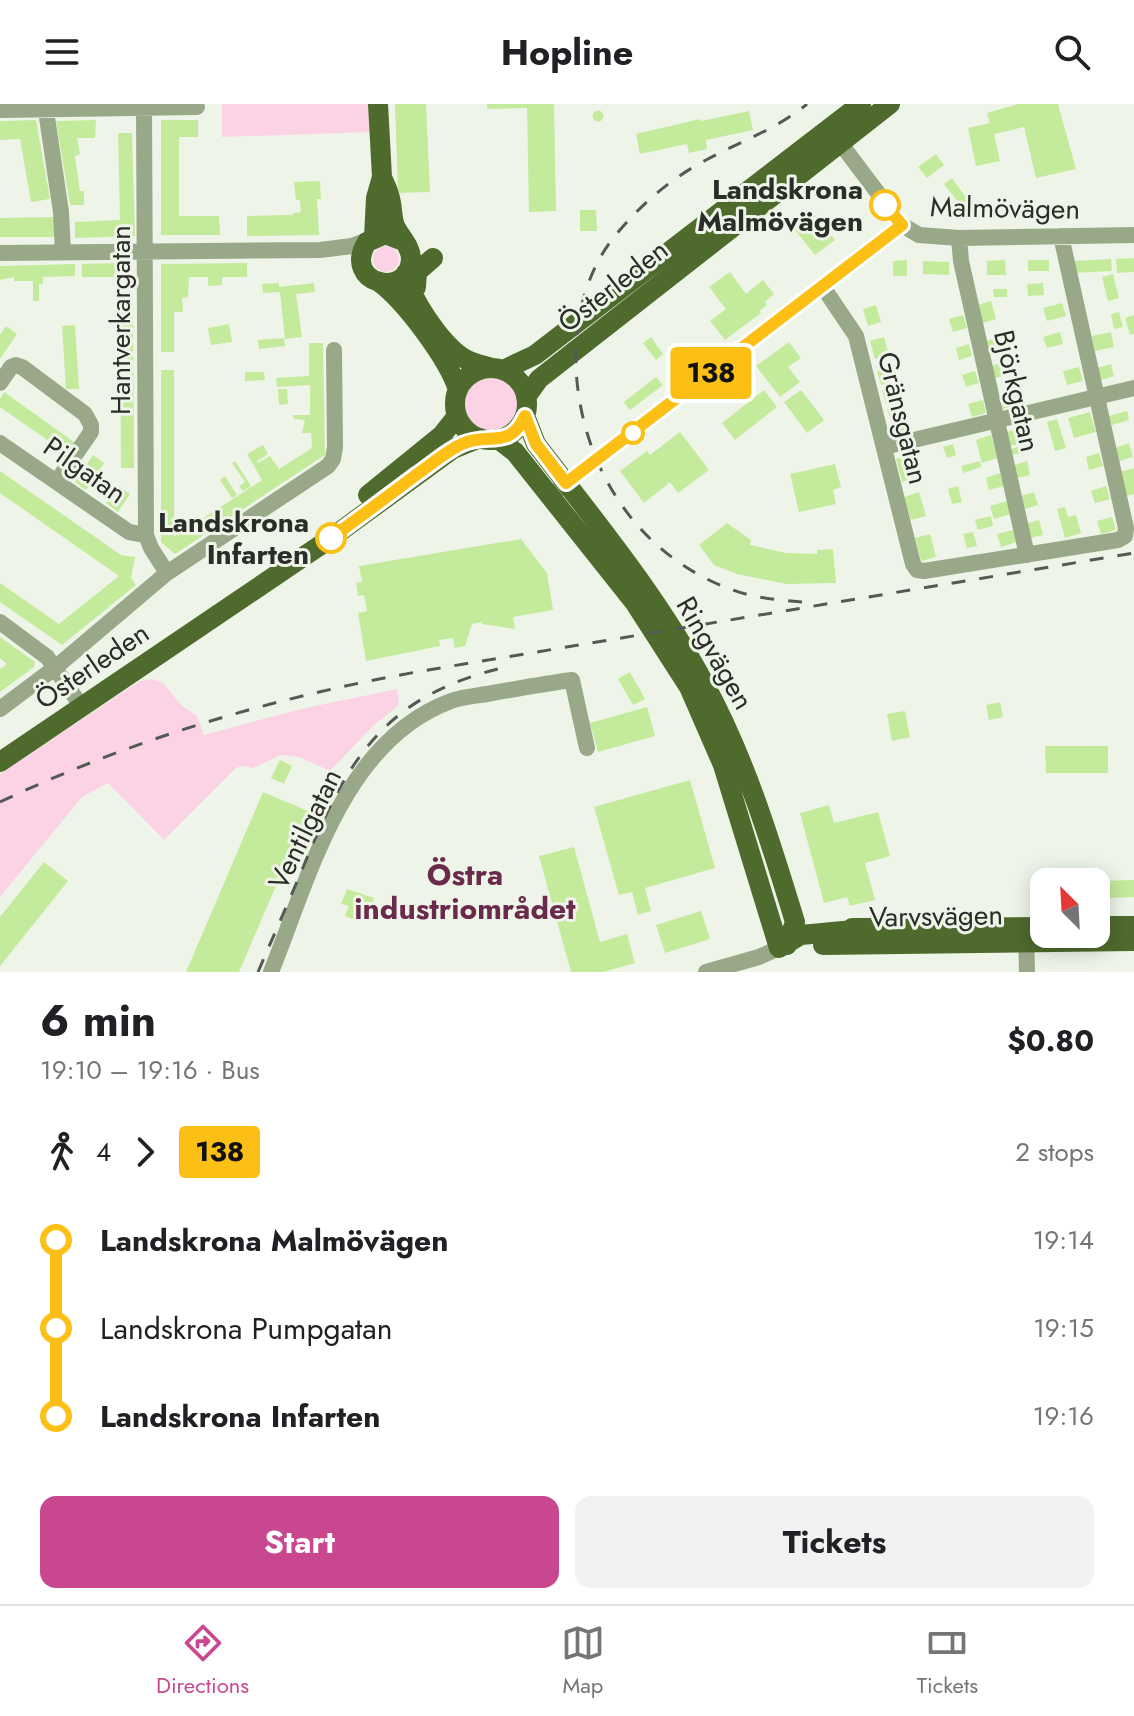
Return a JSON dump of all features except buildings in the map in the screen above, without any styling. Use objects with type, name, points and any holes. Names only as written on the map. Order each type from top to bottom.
[{"type":"main road","points":[[378,104],[382,177],[376,198],[372,238],[362,254],[362,266],[369,277],[394,293],[452,371],[458,390]]},
{"type":"main road","name":"Österleden","points":[[526,407],[539,379],[835,135],[861,104]]},
{"type":"main road","name":"Österleden","points":[[497,369],[535,355],[835,135],[890,104]]},
{"type":"main road","points":[[382,177],[390,196],[394,225],[411,256],[406,273],[410,292],[461,357],[497,369],[516,378],[526,407],[515,431],[489,439],[466,430],[457,416],[455,400],[458,390],[471,374],[497,369]]},
{"type":"main road","points":[[372,238],[389,234],[403,241]]},
{"type":"main road","points":[[433,258],[417,272],[416,287],[442,328],[447,343]]},
{"type":"main road","points":[[379,282],[392,283],[406,273]]},
{"type":"main road","name":"Ringvägen","points":[[526,407],[536,444],[558,490],[689,687],[723,765],[783,947]]},
{"type":"main road","name":"Österleden","points":[[293,562],[325,531],[442,435],[457,416]]},
{"type":"main road","name":"Österleden","points":[[0,762],[331,538],[453,449],[489,439]]},
{"type":"main road","name":"Ringvägen","points":[[489,439],[515,452],[558,490],[652,600],[710,695],[741,758],[795,922]]},
{"type":"main road","points":[[783,947],[795,922]]},
{"type":"main road","name":"Varvsvägen","points":[[795,922],[864,929],[1030,932]]},
{"type":"main road","points":[[1110,926],[1134,926]]},
{"type":"main road","name":"Varvsvägen","points":[[783,947],[801,935],[864,929]]},
{"type":"main road","name":"Varvsvägen","points":[[783,947],[1030,932]]},
{"type":"main road","name":"Varvsvägen","points":[[1110,939],[1134,941]]},
{"type":"street","name":"Hantverkargatan","points":[[144,106],[146,535]]},
{"type":"street","points":[[45,107],[61,212],[63,252]]},
{"type":"street","points":[[0,110],[197,107]]},
{"type":"street","name":"Malmövägen","points":[[835,135],[902,225],[919,235],[959,238],[1134,235]]},
{"type":"street","points":[[558,490],[902,225]]},
{"type":"street","points":[[1027,555],[1118,540],[1125,536],[1126,528],[1061,236]]},
{"type":"street","points":[[0,253],[320,250],[352,246],[372,238]]},
{"type":"street","name":"Björkgatan","points":[[959,238],[959,253],[1027,555]]},
{"type":"street","points":[[320,250],[349,255],[362,266]]},
{"type":"street","name":"Gränsgatan","points":[[823,287],[856,336],[917,570],[1027,555]]},
{"type":"street","points":[[0,709],[56,667],[167,573],[333,459],[334,350]]},
{"type":"street","points":[[0,383],[11,367],[22,367],[75,407],[91,425],[91,432],[57,481]]},
{"type":"street","points":[[884,447],[1134,388]]},
{"type":"street","name":"Pilgatan","points":[[0,443],[129,532],[146,535],[167,573]]},
{"type":"street","points":[[0,622],[26,639],[56,667],[82,707]]},
{"type":"street","name":"Ventilgatan","points":[[271,972],[308,878],[353,783],[390,737],[412,720],[454,700],[572,680],[587,748]]},
{"type":"street","name":"Varvsvägen","points":[[706,972],[783,947]]},
{"type":"street","points":[[1027,972],[1030,948]]},
{"type":"shaded area","points":[[222,104],[372,104],[373,132],[222,137]]},
{"type":"shaded area","points":[[386,246],[395,250],[399,259],[395,268],[386,272],[377,268],[373,259],[377,250]]},
{"type":"shaded area","points":[[492,377],[511,385],[519,404],[511,423],[492,431],[473,423],[465,404],[473,385]]},
{"type":"shaded area","points":[[153,679],[164,684],[182,706],[197,716],[204,735],[301,709],[397,689],[399,705],[374,725],[330,771],[299,757],[281,755],[253,768],[236,768],[164,840],[108,783],[82,797],[0,897],[0,774],[140,681]]},
{"type":"railway","points":[[802,602],[757,597],[730,589],[697,573],[667,553],[641,530],[602,472],[589,439],[580,404],[576,351],[579,316],[589,282],[604,251],[634,214],[693,167],[771,128],[807,104]]},
{"type":"railway","points":[[0,802],[154,739],[259,707],[367,681],[1134,553]]},
{"type":"railway","points":[[258,972],[320,827],[355,763],[376,736],[401,714],[430,695],[464,679],[506,667]]},
{"type":"bus line","name":"138","points":[[331,538],[453,449],[480,438],[503,438],[518,428],[525,416],[536,444],[566,483],[902,225],[885,205]]},
{"type":"place","name":"Landskrona Malmövägen","points":[[885,205]]},
{"type":"place","name":"Landskrona Infarten","points":[[331,538]]},
{"type":"district","name":"Östra industriområdet","points":[[465,891]]}]
